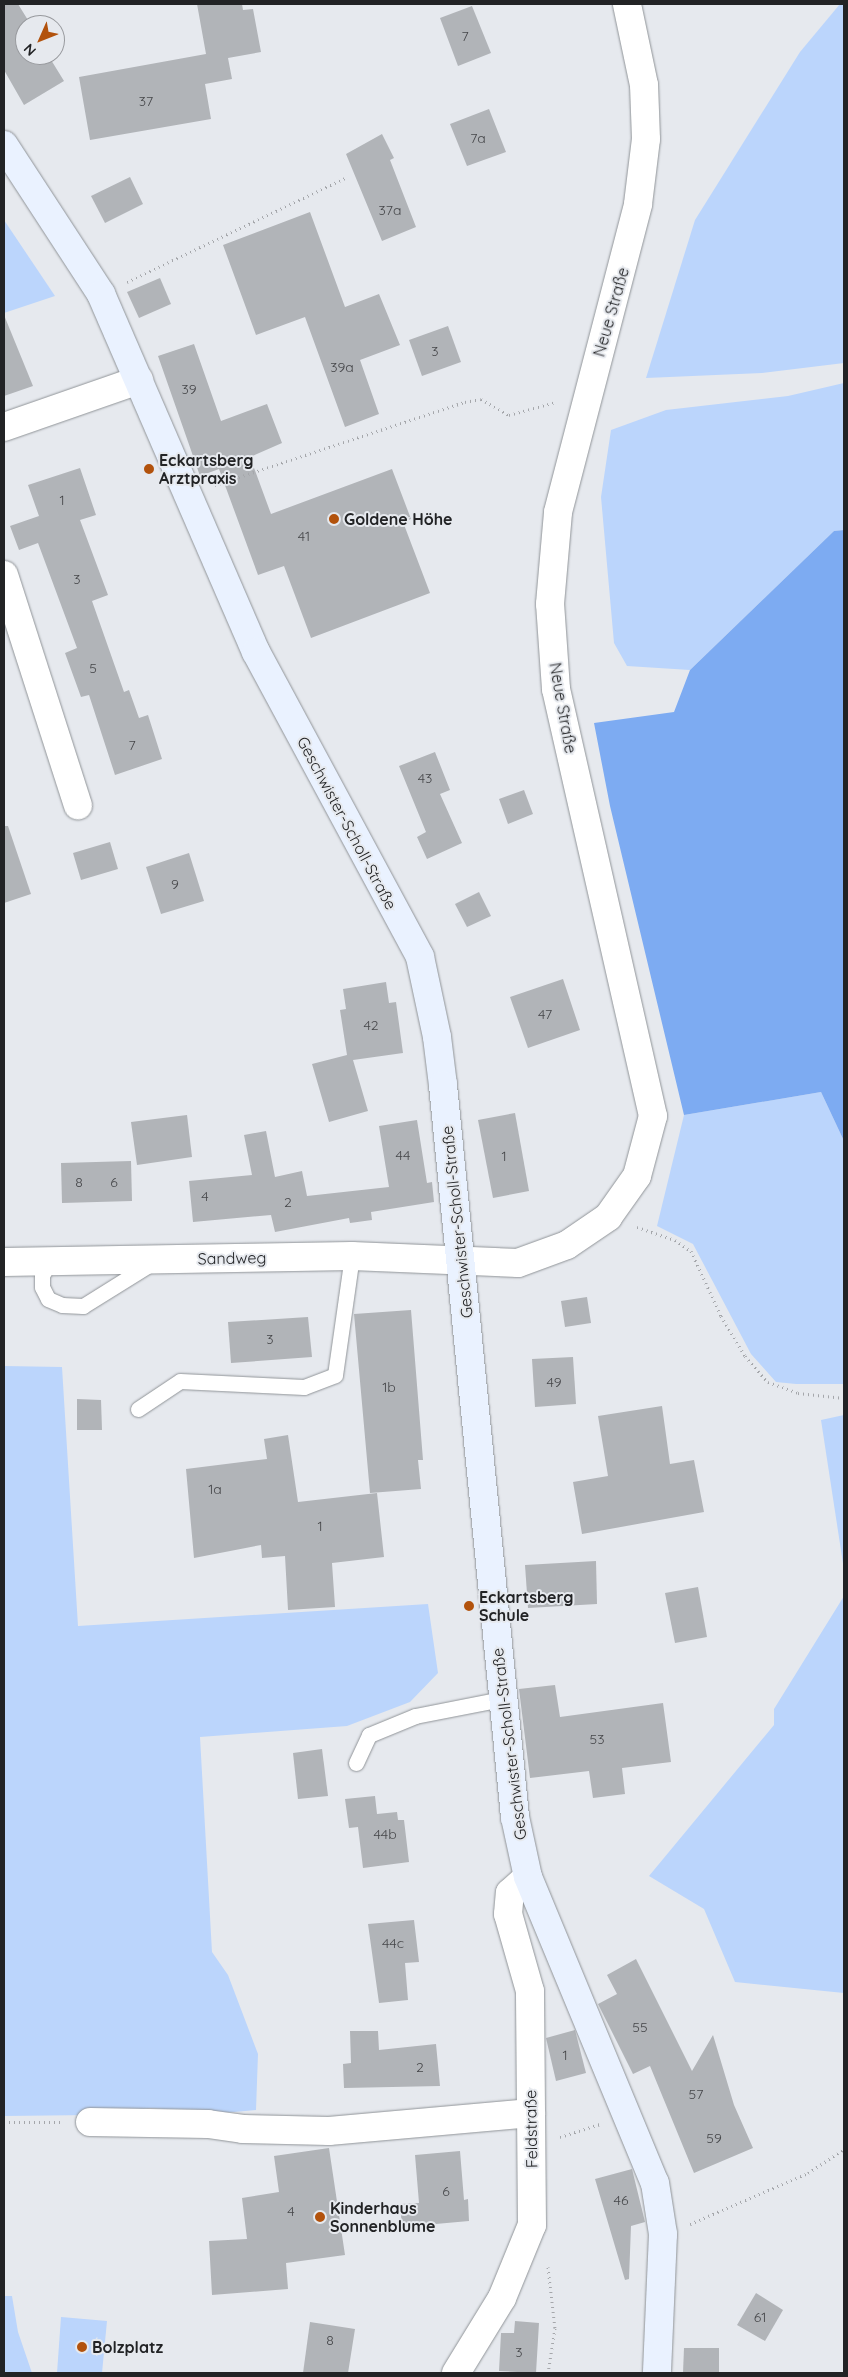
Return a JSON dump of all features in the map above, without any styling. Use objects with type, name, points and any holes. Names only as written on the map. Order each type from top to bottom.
[{"type":"street","name":"Neue Straße","points":[[461,1258],[518,1263],[567,1245],[608,1217],[637,1176],[652,1116],[556,689],[550,604],[558,512],[626,260],[638,204],[646,139],[644,86],[627,4]]},
{"type":"street","name":"Geschwister-Scholl-Straße","points":[[4,145],[101,294],[186,495],[256,652],[420,957],[437,1037],[461,1258],[502,1699],[515,1817],[528,1877],[629,2115],[655,2183],[663,2234],[657,2373]]},
{"type":"street","points":[[4,427],[138,380]]},
{"type":"street","points":[[4,575],[78,804]]},
{"type":"street","name":"Sandweg","points":[[4,1262],[51,1259],[352,1256],[461,1258]]},
{"type":"street","name":"Feldstraße","points":[[456,2373],[502,2298],[532,2225],[530,1991],[508,1914],[510,1893],[528,1877]]},
{"type":"street","points":[[90,2122],[208,2124],[243,2130],[328,2131],[531,2113]]},
{"type":"lane","points":[[138,1409],[180,1381],[304,1387],[335,1375],[352,1256]]},
{"type":"lane","points":[[51,1259],[42,1276],[42,1287],[48,1299],[62,1305],[83,1306],[159,1259]]},
{"type":"lane","points":[[356,1763],[369,1736],[415,1716],[502,1699]]},
{"type":"path","points":[[101,294],[345,178]]},
{"type":"path","points":[[186,495],[465,402],[481,399],[509,415],[590,389]]},
{"type":"path","points":[[608,1217],[675,1240],[691,1251],[721,1316],[745,1356],[768,1382],[798,1393],[844,1398]]},
{"type":"path","points":[[531,2146],[629,2115]]},
{"type":"path","points":[[4,2122],[90,2122]]},
{"type":"path","points":[[663,2234],[808,2173],[844,2149]]},
{"type":"path","points":[[532,2225],[546,2250],[555,2328],[548,2373]]},
{"type":"shaded area","points":[[840,4],[844,4],[844,363],[762,373],[646,378],[695,220],[800,52]]},
{"type":"shaded area","points":[[4,220],[55,296],[4,313]]},
{"type":"shaded area","points":[[844,383],[844,530],[834,531],[690,670],[627,666],[614,643],[601,497],[611,430],[666,410],[788,396]]},
{"type":"shaded area","points":[[844,530],[844,1141],[821,1092],[684,1115],[610,806],[594,723],[674,712],[690,670],[834,531]]},
{"type":"shaded area","points":[[821,1092],[844,1141],[844,1384],[776,1382],[751,1354],[693,1244],[657,1226],[684,1115]]},
{"type":"shaded area","points":[[4,1366],[62,1367],[78,1626],[428,1604],[438,1673],[410,1702],[347,1726],[200,1737],[212,1952],[228,1975],[258,2054],[256,2110],[223,2113],[150,2108],[92,2115],[4,2116]]},
{"type":"shaded area","points":[[844,1415],[844,1570],[821,1420]]},
{"type":"shaded area","points":[[844,1596],[844,1993],[735,1982],[704,1909],[649,1876],[774,1725],[774,1709]]},
{"type":"shaded area","points":[[4,2296],[12,2296],[18,2332],[32,2373],[4,2373]]},
{"type":"shaded area","name":"Bolzplatz","points":[[61,2317],[107,2321],[102,2373],[57,2373]]},
{"type":"building","points":[[4,4],[18,4],[25,15],[15,15],[15,65],[54,65],[64,81],[24,105],[4,70]]},
{"type":"building","points":[[197,4],[242,4],[243,10],[253,9],[261,52],[228,58],[232,79],[205,84],[211,119],[90,140],[79,77],[206,54]]},
{"type":"building","points":[[472,6],[491,53],[458,66],[440,18]]},
{"type":"building","points":[[489,109],[506,152],[467,166],[450,124]]},
{"type":"building","points":[[382,134],[394,158],[390,160],[416,227],[382,241],[346,154]]},
{"type":"building","points":[[130,177],[143,204],[105,223],[91,196]]},
{"type":"building","points":[[310,212],[345,307],[379,294],[400,345],[360,360],[379,414],[345,427],[305,317],[256,335],[223,245]]},
{"type":"building","points":[[160,278],[171,304],[139,318],[127,292]]},
{"type":"building","points":[[4,315],[33,386],[4,396]]},
{"type":"building","points":[[448,326],[461,362],[422,376],[409,340]]},
{"type":"building","points":[[194,344],[221,421],[267,404],[282,443],[250,457],[271,514],[392,469],[411,519],[403,522],[430,593],[311,638],[284,566],[258,575],[219,469],[200,476],[158,356]]},
{"type":"building","points":[[80,468],[96,515],[80,520],[108,595],[92,601],[124,692],[129,690],[139,718],[148,715],[162,759],[115,775],[89,695],[81,697],[65,653],[77,648],[38,543],[19,550],[10,526],[39,516],[28,485]]},
{"type":"building","points":[[435,752],[450,790],[440,794],[462,843],[427,859],[417,837],[426,832],[399,766]]},
{"type":"building","points":[[524,790],[533,814],[508,824],[499,799]]},
{"type":"building","points":[[4,826],[8,826],[31,894],[4,903]]},
{"type":"building","points":[[110,842],[118,869],[81,880],[73,853]]},
{"type":"building","points":[[189,853],[204,901],[161,914],[146,867]]},
{"type":"building","points":[[479,892],[491,916],[467,927],[455,904]]},
{"type":"building","points":[[563,979],[580,1030],[528,1048],[510,997]]},
{"type":"building","points":[[386,982],[389,1003],[396,1002],[403,1053],[353,1060],[368,1111],[329,1122],[312,1064],[347,1055],[340,1010],[346,1009],[343,989]]},
{"type":"building","points":[[515,1113],[529,1191],[493,1198],[478,1120]]},
{"type":"building","points":[[187,1115],[192,1157],[137,1165],[131,1122]]},
{"type":"building","points":[[417,1120],[427,1183],[432,1182],[434,1202],[371,1212],[372,1220],[350,1223],[349,1218],[275,1232],[271,1215],[193,1222],[189,1181],[252,1175],[244,1135],[266,1131],[275,1177],[302,1171],[307,1196],[389,1187],[379,1126]]},
{"type":"building","points":[[131,1161],[132,1201],[62,1203],[61,1163]]},
{"type":"building","points":[[587,1297],[591,1323],[565,1327],[561,1301]]},
{"type":"building","points":[[411,1310],[423,1460],[418,1460],[421,1489],[370,1493],[354,1314]]},
{"type":"building","points":[[308,1317],[312,1357],[231,1363],[228,1322]]},
{"type":"building","points":[[573,1357],[576,1404],[535,1407],[532,1359]]},
{"type":"building","points":[[77,1399],[101,1400],[102,1430],[77,1430]]},
{"type":"building","points":[[662,1406],[670,1464],[694,1460],[704,1512],[582,1534],[573,1482],[608,1476],[598,1416]]},
{"type":"building","points":[[288,1435],[298,1502],[377,1493],[384,1557],[332,1563],[335,1607],[288,1610],[285,1556],[262,1558],[261,1545],[194,1558],[186,1469],[267,1459],[264,1439]]},
{"type":"building","points":[[596,1561],[597,1604],[528,1608],[525,1565]]},
{"type":"building","points":[[698,1587],[707,1637],[675,1643],[665,1593]]},
{"type":"building","points":[[555,1685],[560,1717],[663,1703],[671,1762],[622,1768],[625,1794],[593,1798],[589,1771],[530,1778],[519,1689]]},
{"type":"building","points":[[322,1749],[328,1796],[298,1799],[293,1753]]},
{"type":"building","points":[[375,1796],[377,1814],[397,1812],[398,1820],[404,1820],[409,1862],[363,1868],[358,1827],[349,1828],[345,1799]]},
{"type":"building","points":[[414,1920],[419,1962],[405,1963],[408,2000],[379,2003],[368,1924]]},
{"type":"building","points":[[636,1959],[692,2071],[713,2035],[734,2105],[753,2148],[694,2173],[650,2066],[633,2074],[598,2004],[617,1994],[607,1975]]},
{"type":"building","points":[[575,2030],[586,2073],[556,2081],[546,2038]]},
{"type":"building","points":[[350,2031],[378,2031],[379,2050],[436,2044],[440,2086],[344,2088],[343,2064],[351,2063]]},
{"type":"building","points":[[329,2148],[345,2255],[286,2263],[288,2289],[212,2295],[209,2241],[247,2239],[242,2198],[279,2192],[274,2156]]},
{"type":"building","points":[[460,2151],[464,2200],[468,2199],[469,2221],[402,2227],[400,2204],[419,2203],[415,2155]]},
{"type":"building","points":[[632,2169],[645,2222],[631,2226],[629,2279],[625,2280],[595,2179]]},
{"type":"building","points":[[756,2293],[783,2310],[765,2341],[737,2325]]},
{"type":"building","points":[[515,2321],[539,2323],[536,2373],[499,2371],[501,2333],[514,2333]]},
{"type":"building","points":[[310,2322],[355,2329],[348,2373],[303,2373]]},
{"type":"building","points":[[684,2348],[719,2348],[719,2373],[683,2373]]},
{"type":"place","name":"Eckartsberg Arztpraxis","points":[[149,469]]},
{"type":"place","name":"Goldene Höhe","points":[[334,519]]},
{"type":"place","name":"Eckartsberg Schule","points":[[469,1606]]},
{"type":"place","name":"Kinderhaus Sonnenblume","points":[[320,2217]]},
{"type":"place","name":"Bolzplatz","points":[[82,2347]]}]
